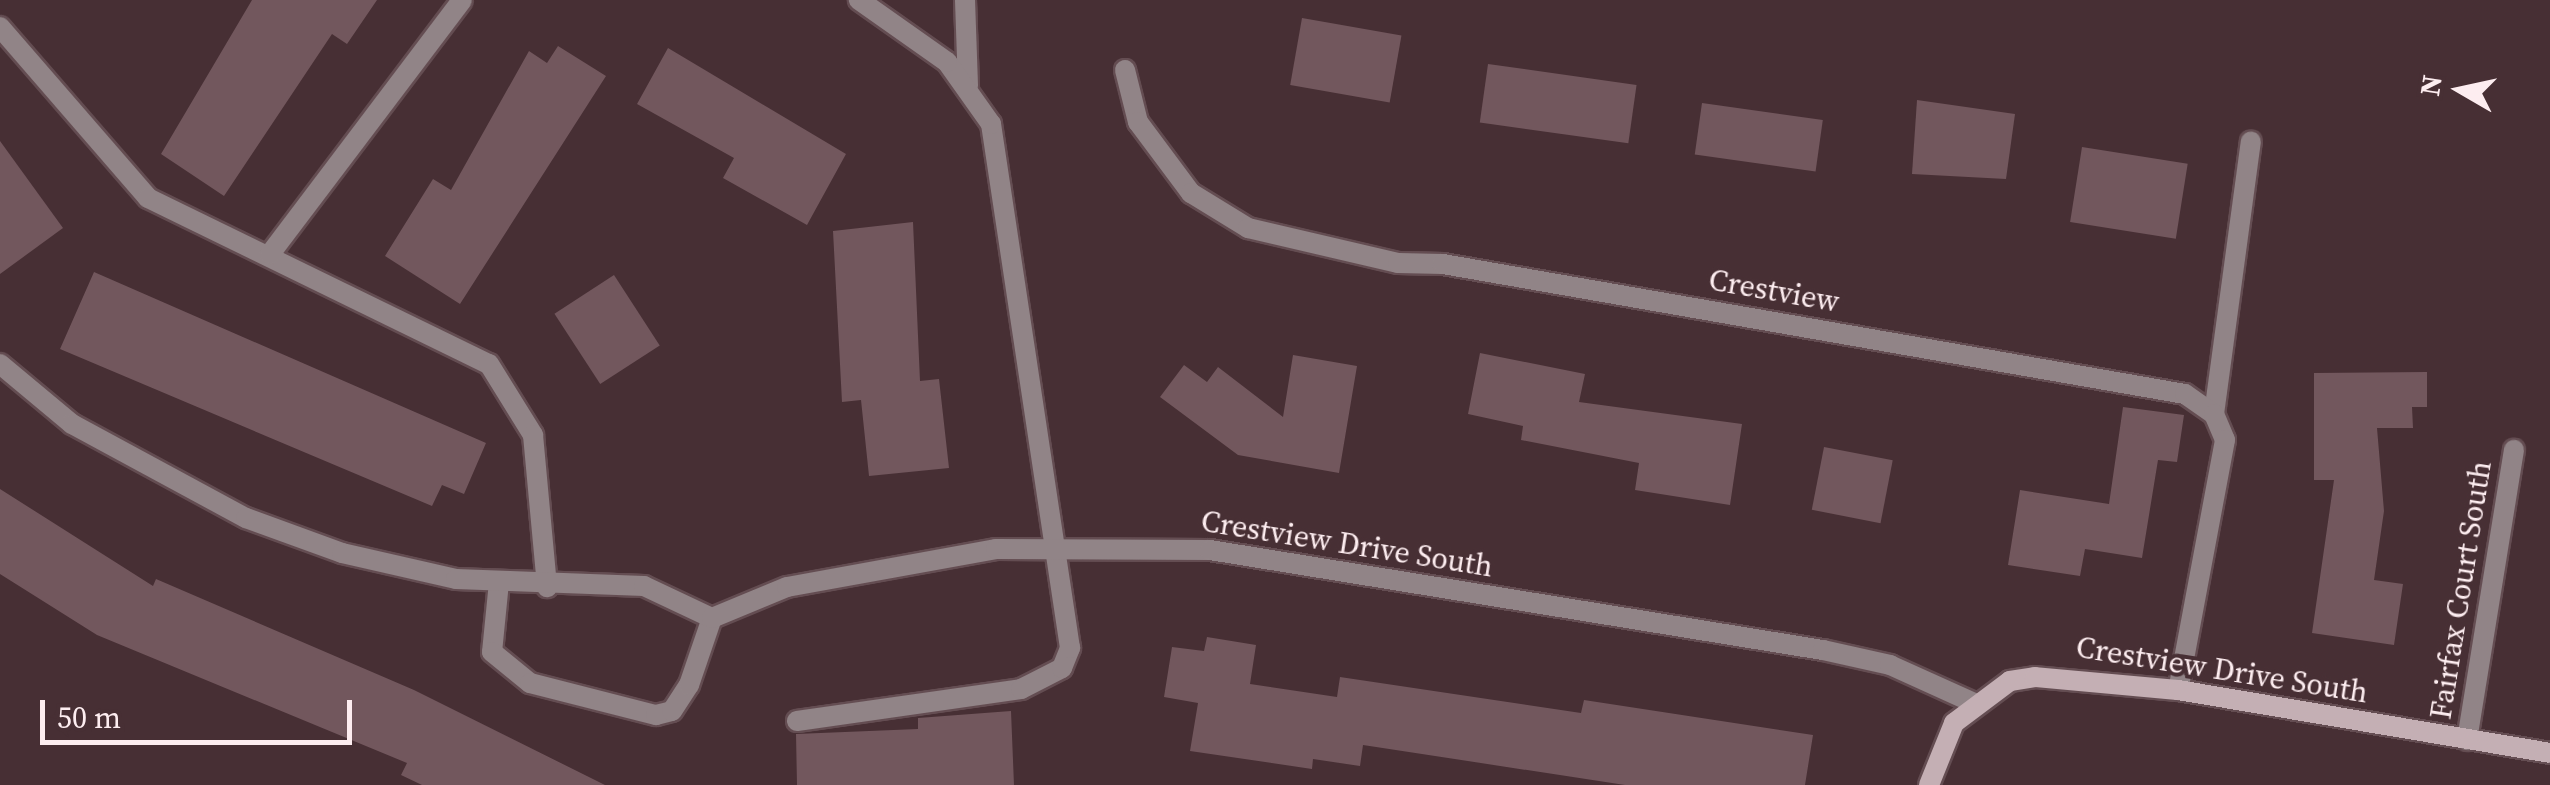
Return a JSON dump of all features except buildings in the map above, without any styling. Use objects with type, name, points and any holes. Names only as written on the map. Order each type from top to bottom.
[{"type":"street","points":[[270,254],[462,0]]},
{"type":"street","points":[[797,721],[1021,689],[1062,668],[1070,648],[1060,547],[1002,167],[991,124],[968,86],[859,0]]},
{"type":"street","points":[[965,0],[968,86]]},
{"type":"street","points":[[0,26],[148,198],[456,344],[514,392],[534,435],[547,587]]},
{"type":"street","name":"Crestview","points":[[1125,70],[1138,122],[1191,193],[1248,228],[1398,264],[1443,264],[2184,394],[2214,414]]},
{"type":"street","points":[[2178,690],[2225,440],[2214,414],[2251,141]]},
{"type":"street","points":[[0,364],[72,424],[246,518],[342,553],[499,582],[547,587],[644,586],[712,618],[688,684],[672,711],[656,716],[530,683],[492,652],[499,582]]},
{"type":"street","name":"Fairfax Court South","points":[[2466,740],[2514,450]]},
{"type":"street","name":"Crestview Drive South","points":[[712,618],[787,587],[996,548],[1210,550],[1823,650],[1890,665],[1974,703],[2035,676],[2178,690],[2550,753]]},
{"type":"street","points":[[1929,785],[1936,752],[1974,703]]}]
